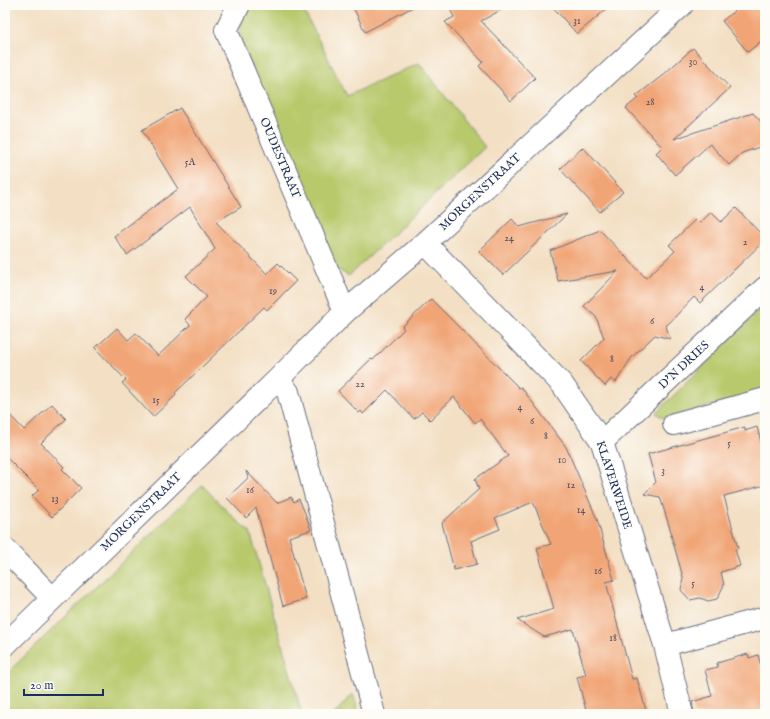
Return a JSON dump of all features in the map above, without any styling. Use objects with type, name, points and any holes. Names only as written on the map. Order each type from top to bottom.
[{"type":"street","name":"OUDESTRAAT","points":[[239,5],[226,30],[344,312]]},
{"type":"street","name":"MORGENSTRAAT","points":[[5,645],[278,379],[344,312],[425,243],[682,5]]},
{"type":"street","name":"KLAVERWEIDE","points":[[425,243],[562,384],[602,442],[664,645],[682,714]]},
{"type":"street","name":"D'N DRIES","points":[[602,442],[765,288]]},
{"type":"street","points":[[278,379],[288,392],[374,714]]},
{"type":"street","points":[[674,424],[765,399]]},
{"type":"street","points":[[5,549],[52,598]]},
{"type":"street","points":[[664,645],[765,618]]},
{"type":"green space","points":[[252,5],[301,5],[347,96],[419,63],[485,147],[349,276],[333,267],[243,47],[240,29],[244,16]]},
{"type":"green space","points":[[765,305],[765,391],[666,418],[661,417],[656,413]]},
{"type":"green space","points":[[202,485],[235,519],[250,532],[302,714],[5,714],[5,675]]},
{"type":"green space","points":[[353,694],[359,714],[334,714]]},
{"type":"building","points":[[352,5],[417,5],[365,32]]},
{"type":"building","points":[[448,5],[510,5],[481,21],[535,78],[511,101],[479,66],[483,62],[445,22],[454,17]]},
{"type":"building","points":[[551,5],[611,5],[577,34]]},
{"type":"building","points":[[742,5],[765,5],[765,38],[748,52],[722,21]]},
{"type":"building","points":[[693,48],[730,88],[674,139],[753,113],[765,126],[765,145],[742,153],[729,165],[710,144],[675,175],[656,153],[662,147],[626,108],[638,98],[636,96],[663,75]]},
{"type":"building","points":[[180,108],[241,207],[216,222],[267,274],[278,263],[296,281],[267,310],[264,307],[175,393],[176,395],[153,417],[122,383],[126,380],[95,348],[117,328],[128,340],[136,333],[158,356],[190,325],[185,319],[207,297],[186,276],[215,249],[190,207],[127,255],[114,236],[178,189],[142,130]]},
{"type":"building","points":[[583,147],[623,192],[600,212],[560,169]]},
{"type":"building","points":[[736,208],[765,238],[765,240],[700,303],[694,297],[666,326],[670,339],[655,335],[632,357],[616,382],[611,379],[605,386],[581,361],[604,338],[596,317],[584,306],[618,271],[558,281],[550,251],[600,230],[646,278],[675,251],[669,245],[696,219],[700,223],[711,212],[721,222]]},
{"type":"building","points":[[567,214],[503,275],[479,251],[512,219],[519,227]]},
{"type":"building","points":[[431,299],[519,388],[521,387],[566,447],[597,519],[614,580],[606,582],[632,679],[637,678],[647,714],[587,714],[577,677],[586,675],[573,629],[544,637],[517,620],[554,609],[537,548],[551,544],[533,502],[495,518],[500,529],[471,541],[477,564],[454,570],[442,523],[479,489],[475,479],[508,456],[480,419],[475,423],[454,397],[430,420],[422,412],[414,419],[387,390],[363,414],[361,411],[359,413],[338,391],[371,359],[373,360],[404,329],[402,327]]},
{"type":"building","points":[[52,404],[66,419],[41,443],[64,467],[62,469],[81,488],[52,517],[32,496],[39,490],[5,456],[5,410],[24,430]]},
{"type":"building","points":[[745,427],[745,431],[757,427],[765,456],[765,485],[724,496],[738,548],[735,549],[740,566],[721,572],[724,585],[717,599],[708,601],[700,598],[690,600],[681,590],[683,577],[660,497],[644,494],[656,482],[648,454]]},
{"type":"building","points":[[246,471],[277,503],[291,497],[294,502],[299,499],[311,530],[289,537],[306,599],[283,606],[256,508],[246,518],[227,498],[248,478]]},
{"type":"building","points":[[748,654],[749,658],[758,655],[765,681],[765,714],[694,714],[692,702],[712,696],[705,670],[718,667],[717,663]]}]
